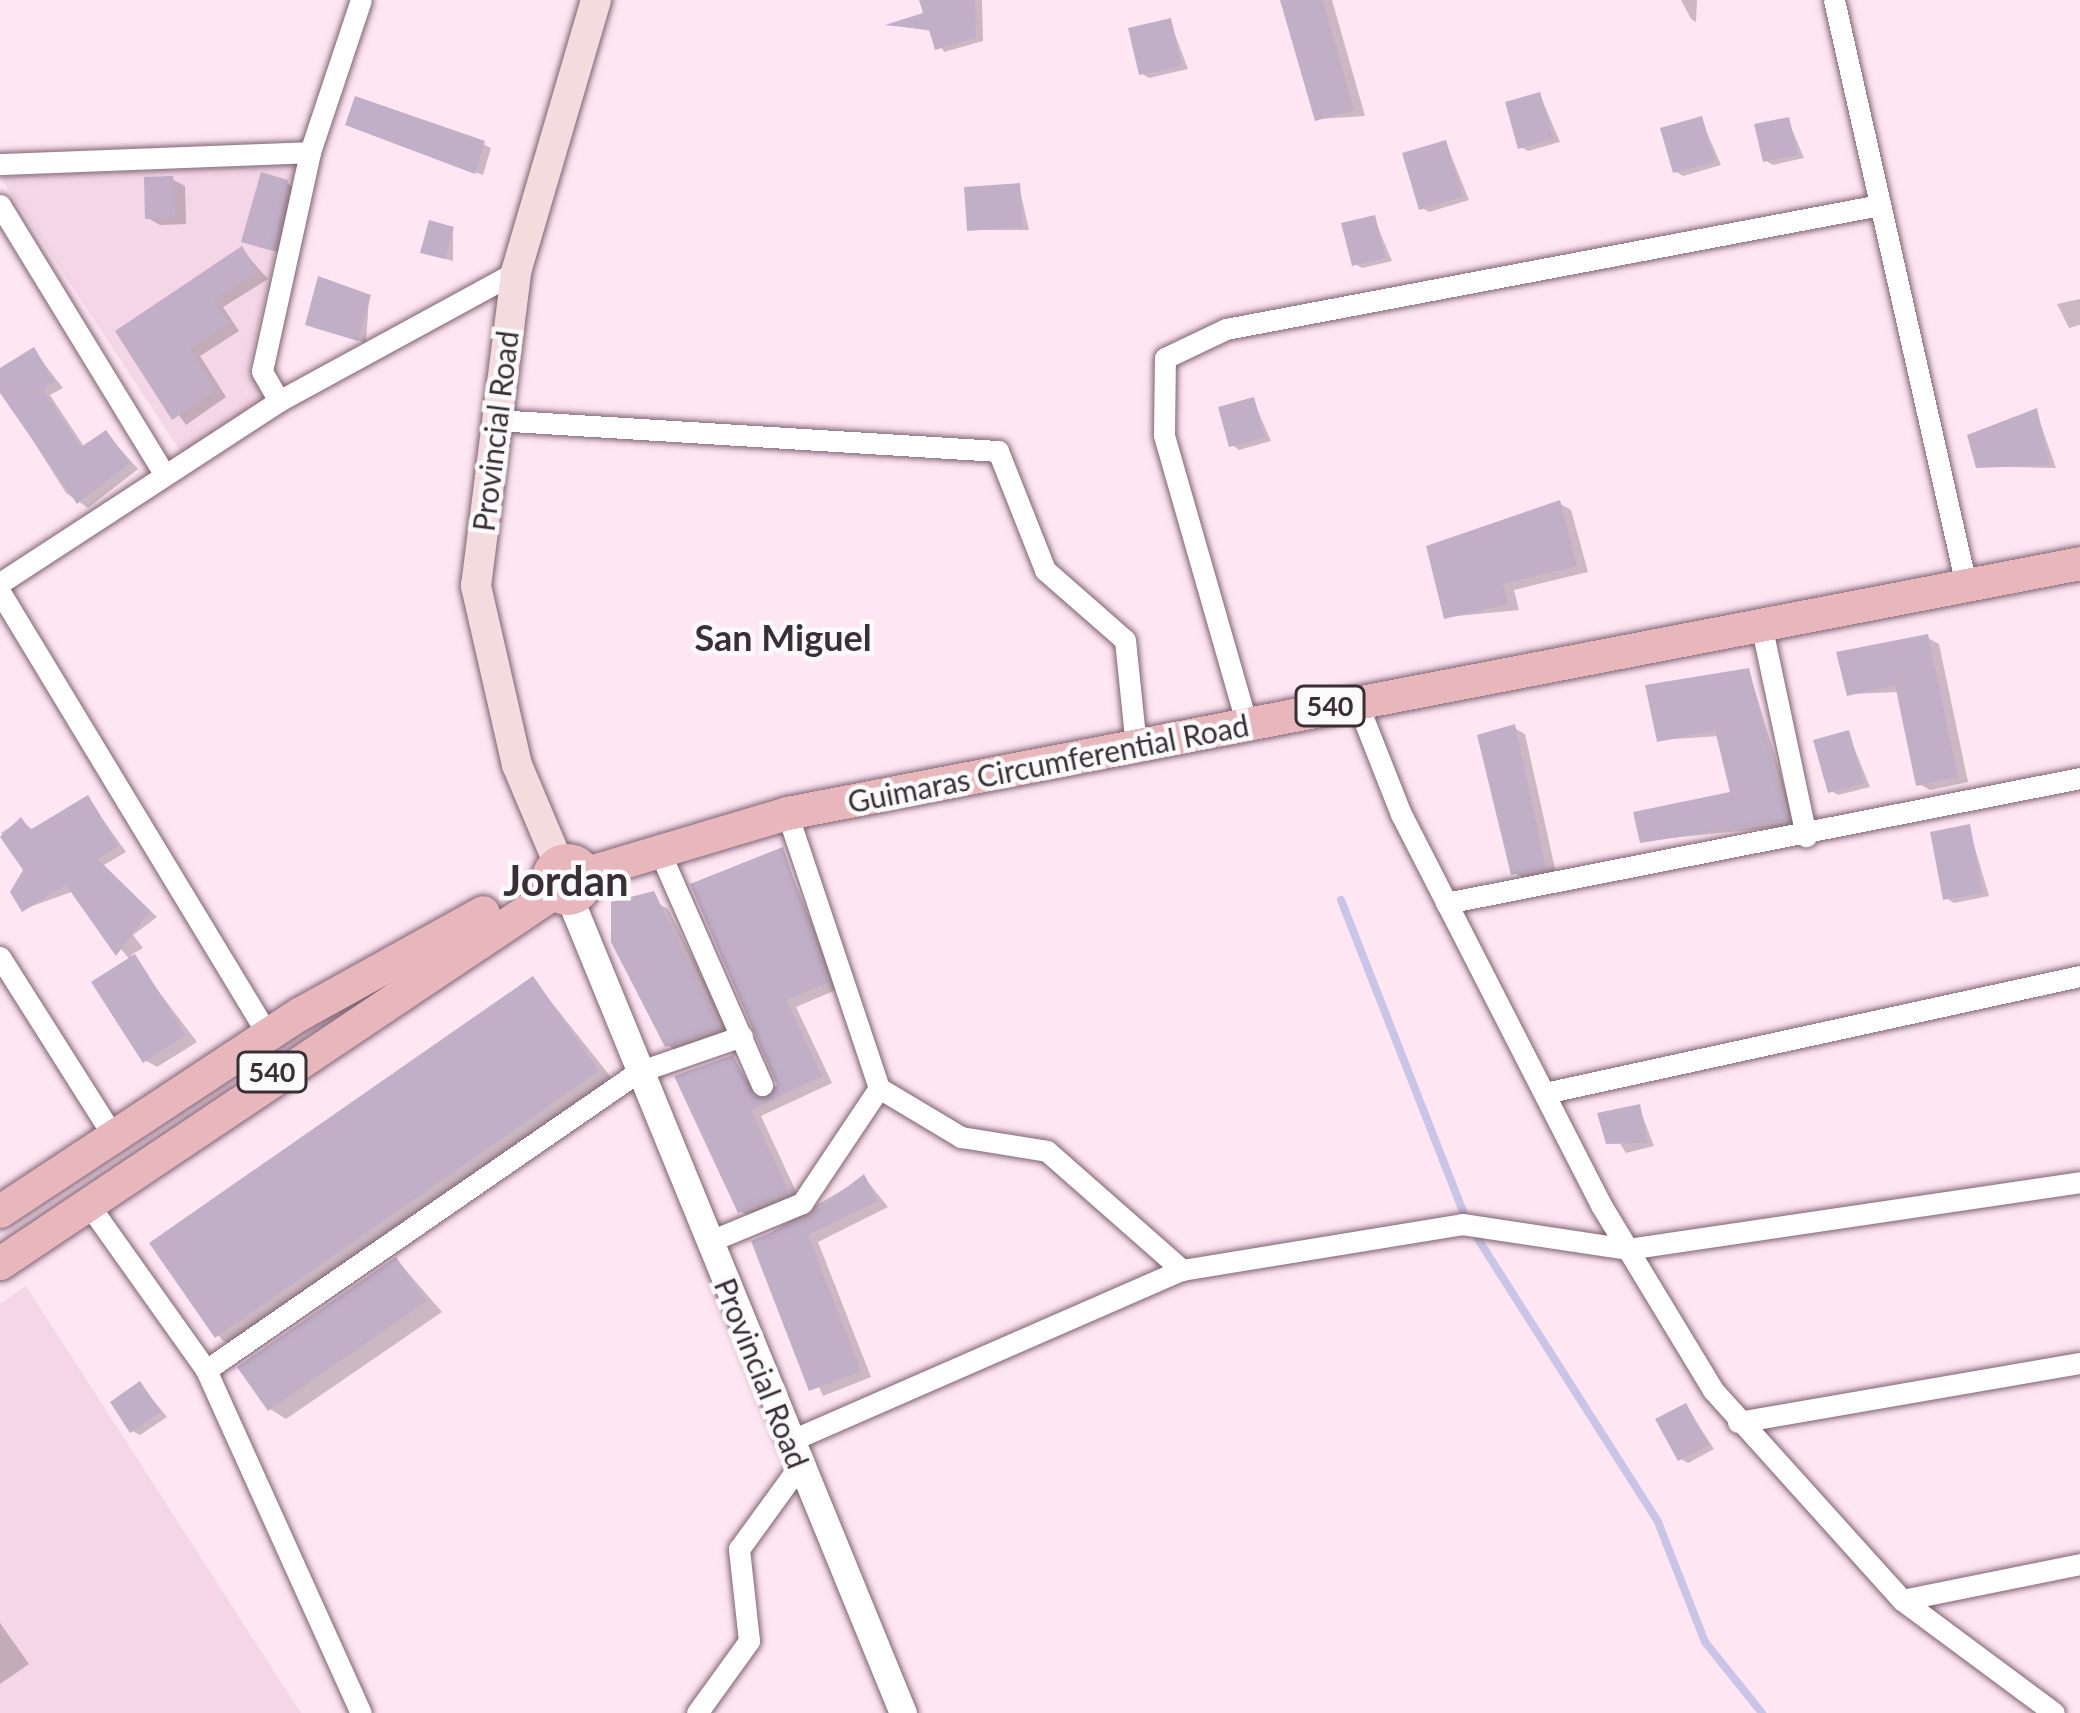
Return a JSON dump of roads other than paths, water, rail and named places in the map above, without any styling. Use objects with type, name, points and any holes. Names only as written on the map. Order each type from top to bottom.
[{"type":"main road","name":"Provincial Road","points":[[563,881],[517,765],[476,586],[516,272],[596,0]]},
{"type":"main road","name":"Guimaras Circumferential Road","points":[[0,1211],[268,1035],[563,881],[658,848],[787,813],[2080,563]]},
{"type":"main road","name":"Guimaras Circumferential Road","points":[[0,1263],[563,881]]},
{"type":"street","points":[[279,401],[262,371],[310,152],[361,0]]},
{"type":"street","points":[[1834,0],[1966,585]]},
{"type":"street","points":[[0,164],[310,152]]},
{"type":"street","points":[[0,205],[163,472]]},
{"type":"street","points":[[1247,724],[1164,435],[1165,358],[1226,328],[1880,205]]},
{"type":"street","points":[[268,1035],[0,588],[163,472],[279,401],[516,272]]},
{"type":"street","points":[[495,420],[998,451],[1045,570],[1125,640],[1136,746]]},
{"type":"street","points":[[1762,623],[1806,836]]},
{"type":"street","points":[[1356,700],[1446,903],[1545,1093],[1628,1249],[1738,1423],[1902,1600],[2054,1713]]},
{"type":"street","points":[[1446,903],[1806,836],[2080,778]]},
{"type":"street","points":[[787,813],[879,1088],[961,1137],[1047,1150],[1182,1270]]},
{"type":"street","points":[[658,848],[762,1085]]},
{"type":"street","name":"Provincial Road","points":[[563,881],[903,1713]]},
{"type":"street","points":[[0,957],[112,1134]]},
{"type":"street","points":[[1545,1093],[2080,976]]},
{"type":"street","points":[[206,1370],[638,1072],[742,1036]]},
{"type":"street","points":[[708,1242],[802,1202],[879,1088]]},
{"type":"street","points":[[697,1713],[749,1641],[739,1550],[795,1453],[1182,1270],[1462,1224],[1628,1249],[2080,1182]]},
{"type":"street","points":[[86,1201],[206,1370],[361,1713]]},
{"type":"street","points":[[1738,1423],[2080,1363]]},
{"type":"street","points":[[1902,1600],[2080,1564]]},
{"type":"waterway","points":[[1341,900],[1464,1214]]},
{"type":"waterway","points":[[1478,1239],[1658,1522],[1705,1642],[1762,1713]]},
{"type":"district","name":"San Miguel","points":[[783,638]]},
{"type":"district","name":"Jordan","points":[[566,880]]}]
